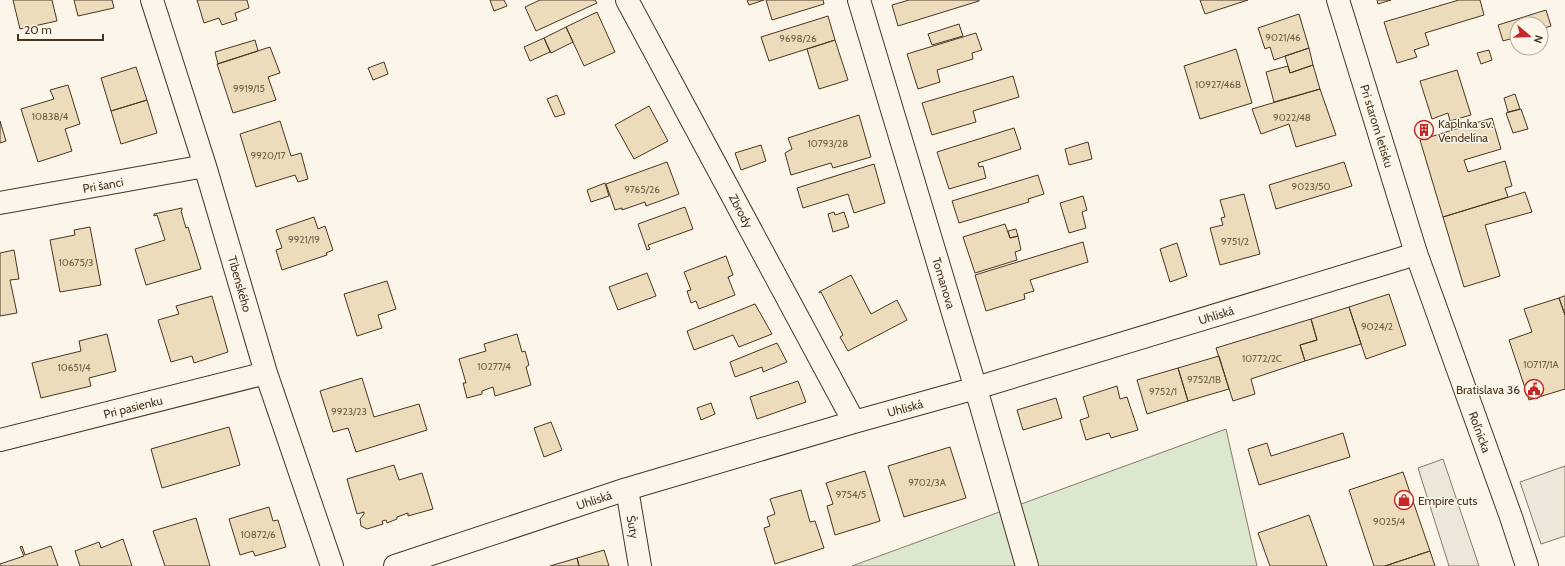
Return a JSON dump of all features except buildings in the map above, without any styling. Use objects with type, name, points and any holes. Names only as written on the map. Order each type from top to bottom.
[{"type":"street","name":"Tibenského","points":[[152,0],[205,166],[266,373],[332,566]]},
{"type":"street","name":"Zbrody","points":[[627,0],[854,422]]},
{"type":"street","name":"Tomanova","points":[[859,0],[976,388],[1027,566]]},
{"type":"street","name":"Pri starom letisku","points":[[1338,0],[1416,253]]},
{"type":"street","name":"Pri šanci","points":[[0,203],[205,166]]},
{"type":"street","name":"Uhliská","points":[[395,566],[627,489],[854,422],[976,388],[1416,253]]},
{"type":"street","name":"Roľnícka","points":[[1416,253],[1512,517],[1527,566]]},
{"type":"street","name":"Pri pasienku","points":[[0,440],[266,373]]},
{"type":"street","name":"Šuty","points":[[627,489],[640,566]]},
{"type":"green space","points":[[1226,429],[1257,566],[852,566]]},
{"type":"shaded area","points":[[1443,459],[1479,566],[1449,566],[1418,468]]},
{"type":"shaded area","points":[[1565,466],[1565,536],[1541,544],[1520,482]]},
{"type":"place","name":"Kaplnka sv. Vendelína","points":[[1424,130]]},
{"type":"place","name":"Bratislava 36","points":[[1534,389]]},
{"type":"place","name":"Empire cuts","points":[[1404,500]]}]
